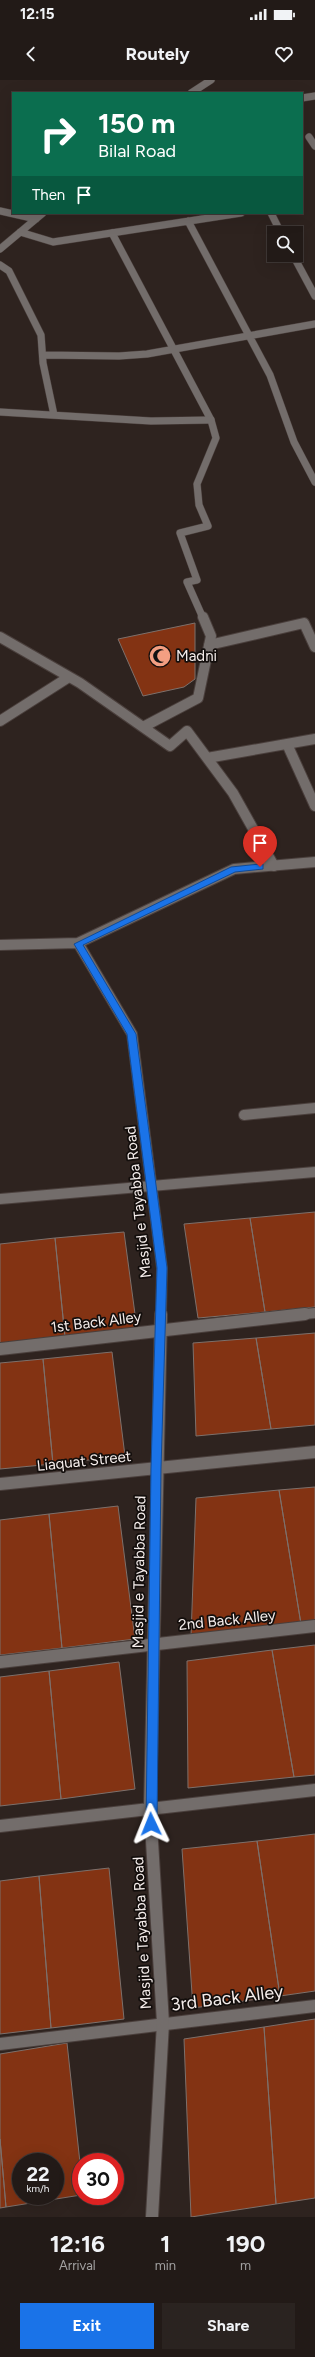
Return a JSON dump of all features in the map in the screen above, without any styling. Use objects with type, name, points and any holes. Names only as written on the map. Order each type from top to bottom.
[{"type":"street","points":[[199,91],[211,80]]},
{"type":"street","points":[[303,98],[315,96]]},
{"type":"street","points":[[310,137],[315,146]]},
{"type":"street","points":[[0,211],[12,214]]},
{"type":"street","points":[[14,214],[36,219]]},
{"type":"street","points":[[0,249],[41,214]]},
{"type":"street","points":[[20,232],[53,242],[234,214]]},
{"type":"street","points":[[271,214],[277,226]]},
{"type":"street","points":[[188,221],[270,375],[294,442],[315,482]]},
{"type":"street","points":[[112,233],[211,420],[216,438],[196,484],[199,505],[208,526],[180,533],[197,580],[187,582],[211,636],[198,698],[143,727]]},
{"type":"street","points":[[297,262],[315,296]]},
{"type":"street","points":[[0,265],[9,271],[31,312],[41,335],[42,355],[54,415]]},
{"type":"street","points":[[42,355],[119,356],[174,351],[315,324]]},
{"type":"street","points":[[0,412],[151,421],[211,420]]},
{"type":"street","points":[[209,645],[304,624],[315,646]]},
{"type":"street","points":[[0,637],[69,677],[170,746],[187,731],[233,793],[274,866]]},
{"type":"street","points":[[0,721],[69,677]]},
{"type":"street","points":[[207,758],[315,739]]},
{"type":"street","points":[[287,744],[315,806]]},
{"type":"street","points":[[0,945],[78,944],[234,869],[315,862]]},
{"type":"street","name":"Masjid e Tayabba Road","points":[[78,944],[132,1034],[162,1268],[156,1468],[150,1808],[163,2023],[152,2217]]},
{"type":"street","points":[[244,1115],[315,1108]]},
{"type":"street","points":[[0,1199],[315,1172]]},
{"type":"street","name":"1st Back Alley","points":[[0,1349],[160,1329],[315,1313]]},
{"type":"street","name":"Liaquat Street","points":[[0,1484],[315,1452]]},
{"type":"street","name":"2nd Back Alley","points":[[0,1662],[315,1626]]},
{"type":"street","points":[[0,1826],[315,1790]]},
{"type":"street","name":"3rd Back Alley","points":[[0,2044],[163,2023],[315,2006]]},
{"type":"building","name":"Madni","points":[[195,623],[195,679],[184,687],[143,696],[118,639]]},
{"type":"building","points":[[315,1212],[315,1307],[265,1312],[250,1218]]},
{"type":"building","points":[[250,1218],[265,1312],[198,1318],[184,1224]]},
{"type":"building","points":[[124,1232],[137,1329],[65,1337],[55,1238]]},
{"type":"building","points":[[55,1238],[65,1337],[0,1344],[0,1244]]},
{"type":"building","points":[[315,1333],[315,1425],[271,1429],[256,1338]]},
{"type":"building","points":[[256,1338],[271,1429],[196,1436],[193,1343]]},
{"type":"building","points":[[112,1352],[125,1456],[53,1464],[43,1359]]},
{"type":"building","points":[[43,1359],[53,1464],[0,1469],[0,1363]]},
{"type":"building","points":[[315,1487],[315,1622],[301,1624],[279,1490]]},
{"type":"building","points":[[279,1490],[301,1624],[191,1636],[196,1498]]},
{"type":"building","points":[[118,1506],[135,1639],[62,1648],[49,1514]]},
{"type":"building","points":[[49,1514],[62,1648],[0,1655],[0,1520]]},
{"type":"building","points":[[315,1645],[315,1775],[294,1777],[272,1650]]},
{"type":"building","points":[[272,1650],[294,1777],[188,1788],[187,1661]]},
{"type":"building","points":[[119,1662],[135,1789],[61,1799],[49,1671]]},
{"type":"building","points":[[49,1671],[61,1799],[0,1806],[0,1677]]},
{"type":"building","points":[[315,1834],[315,1991],[280,1996],[257,1841]]},
{"type":"building","points":[[257,1841],[280,1996],[193,2008],[182,1849]]},
{"type":"building","points":[[109,1868],[124,2019],[51,2028],[39,1876]]},
{"type":"building","points":[[39,1876],[51,2028],[0,2034],[0,1881]]},
{"type":"building","points":[[315,2019],[315,2198],[276,2204],[264,2027]]},
{"type":"building","points":[[264,2027],[276,2204],[191,2217],[184,2039]]},
{"type":"building","points":[[67,2043],[79,2153],[72,2153],[72,2196],[64,2198],[64,2153],[12,2153],[12,2205],[18,2205],[6,2207],[0,2139],[0,2054]]},
{"type":"building","points":[[0,2139],[6,2207],[0,2208]]},
{"type":"place","name":"Madni","points":[[160,656]]},
{"type":"route","points":[[151,1824],[150,1808],[156,1468],[162,1268],[132,1034],[78,944],[234,869],[260,867]]}]
